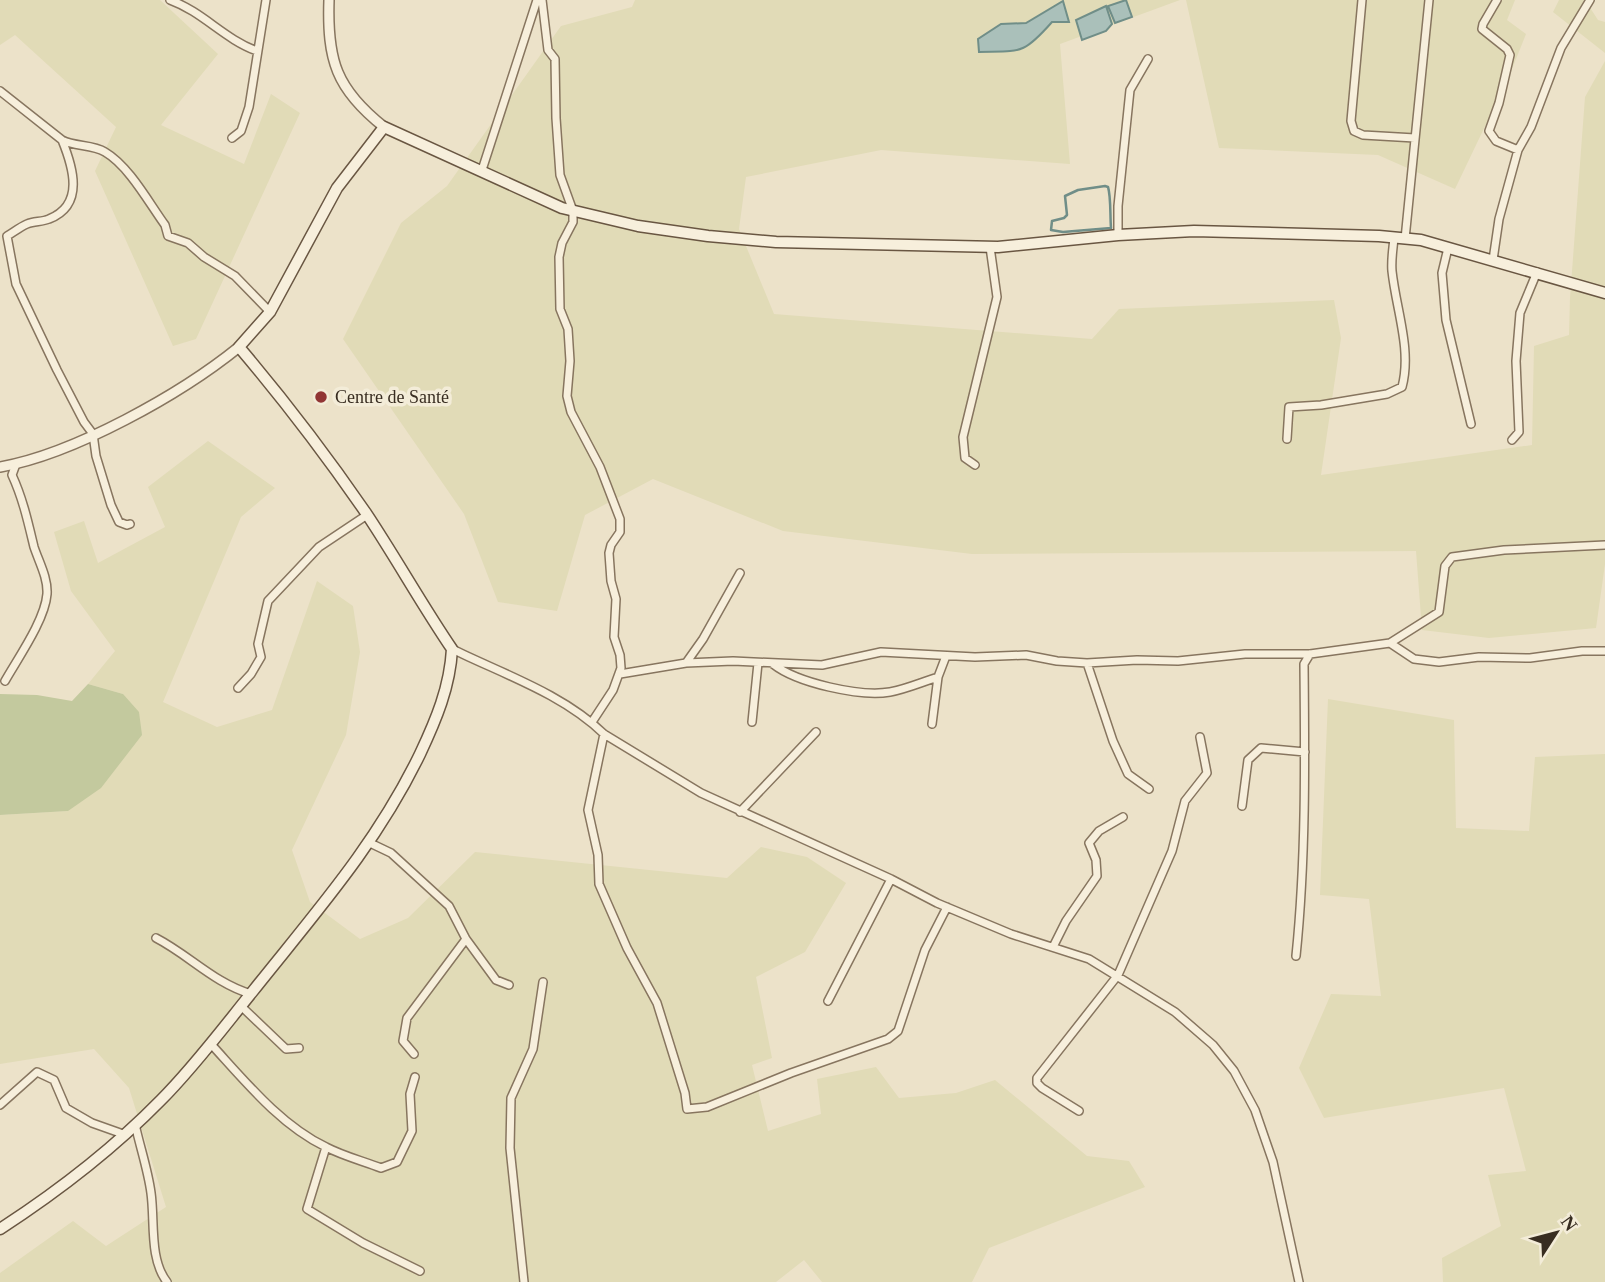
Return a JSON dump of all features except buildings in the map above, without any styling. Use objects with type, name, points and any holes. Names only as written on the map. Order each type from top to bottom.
[{"type":"main road","points":[[1,1227],[44,1200],[135,1124],[168,1092],[242,1007],[370,843],[410,775],[446,694],[452,649],[367,515],[286,403],[239,347],[270,312],[337,188],[384,127],[547,201],[573,211],[638,226],[776,242],[989,247],[1194,230],[1400,238],[1421,240],[1605,293]]},
{"type":"street","points":[[170,0],[200,14],[239,45],[257,51]]},
{"type":"street","points":[[232,138],[241,131],[245,119],[267,0]]},
{"type":"street","points":[[329,0],[329,45],[338,70],[361,109],[384,127]]},
{"type":"street","points":[[482,170],[539,0]]},
{"type":"street","points":[[539,0],[548,50],[555,59],[560,174],[573,211],[573,222],[562,243],[559,257],[560,309],[568,329],[570,361],[567,396],[571,412],[600,467],[620,519],[620,532],[609,553],[611,581],[616,599],[614,636],[620,654],[620,674],[592,722]]},
{"type":"street","points":[[1362,0],[1351,121],[1354,131],[1363,135],[1415,138]]},
{"type":"street","points":[[1287,439],[1289,407],[1321,405],[1387,394],[1402,387],[1404,351],[1391,269],[1400,238],[1415,138],[1429,0]]},
{"type":"street","points":[[1497,0],[1482,29],[1510,55],[1499,103],[1489,131],[1496,141],[1518,150]]},
{"type":"street","points":[[1493,260],[1499,219],[1518,150],[1531,127],[1561,48],[1590,0]]},
{"type":"street","points":[[1118,235],[1118,206],[1130,90],[1148,58]]},
{"type":"street","points":[[0,91],[62,140],[69,144],[103,150],[120,164],[165,225],[168,236],[188,243],[204,257],[236,276],[270,312]]},
{"type":"street","points":[[62,140],[70,159],[74,182],[72,196],[62,210],[51,218],[28,223],[4,236],[16,284],[57,370],[93,434],[96,456],[111,505],[120,522],[130,524]]},
{"type":"street","points":[[975,465],[965,458],[963,438],[997,297],[989,247]]},
{"type":"street","points":[[1448,248],[1442,273],[1446,320],[1471,424]]},
{"type":"street","points":[[1512,440],[1519,432],[1516,361],[1520,313],[1537,272]]},
{"type":"street","points":[[0,467],[16,464],[93,434],[171,394],[209,371],[239,347]]},
{"type":"street","points":[[5,681],[42,614],[47,593],[26,509],[12,475],[16,464]]},
{"type":"street","points":[[238,688],[261,657],[258,644],[268,601],[320,547],[367,515]]},
{"type":"street","points":[[620,674],[685,663],[733,661],[822,665],[881,652],[946,656],[1026,655],[1087,663],[1178,661],[1245,654],[1310,654],[1390,643],[1439,612],[1445,566],[1452,557],[1605,545]]},
{"type":"street","points":[[685,663],[703,639],[740,573]]},
{"type":"street","points":[[1390,643],[1414,659],[1439,662],[1479,657],[1530,658],[1582,651],[1605,651]]},
{"type":"street","points":[[452,649],[524,682],[592,722],[604,734],[689,786],[740,812],[1011,934],[1089,958],[1175,1012],[1205,1038],[1241,1082],[1263,1129],[1299,1282]]},
{"type":"street","points":[[1296,956],[1300,920],[1305,752],[1304,664],[1310,654]]},
{"type":"street","points":[[932,724],[938,677],[946,656]]},
{"type":"street","points":[[752,722],[758,663]]},
{"type":"street","points":[[1087,663],[1113,741],[1128,774],[1149,789]]},
{"type":"street","points":[[773,664],[804,681],[856,692],[887,693],[938,677]]},
{"type":"street","points":[[740,812],[816,732]]},
{"type":"street","points":[[604,734],[588,810],[598,855],[599,884],[627,948],[657,1003],[685,1093],[687,1109],[707,1107],[888,1039],[898,1031],[925,950],[947,907]]},
{"type":"street","points":[[1079,1111],[1042,1088],[1037,1083],[1037,1078],[1118,975],[1172,851],[1185,801],[1207,773],[1200,737]]},
{"type":"street","points":[[1242,806],[1248,760],[1261,748],[1305,752]]},
{"type":"street","points":[[1053,947],[1066,921],[1097,876],[1096,860],[1089,843],[1099,831],[1123,817]]},
{"type":"street","points":[[370,843],[391,853],[449,906],[466,939],[496,980],[509,985]]},
{"type":"street","points":[[828,1001],[891,879]]},
{"type":"street","points":[[156,938],[177,949],[232,988],[251,994]]},
{"type":"street","points":[[414,1054],[403,1041],[407,1018],[466,939]]},
{"type":"street","points":[[524,1282],[510,1148],[511,1098],[533,1049],[542,982]]},
{"type":"street","points":[[242,1007],[286,1049],[299,1048]]},
{"type":"street","points":[[210,1043],[250,1086],[288,1121],[326,1147],[381,1168],[397,1162],[412,1131],[411,1094],[415,1077]]},
{"type":"street","points":[[0,1105],[37,1072],[54,1080],[66,1108],[92,1124],[123,1134]]},
{"type":"street","points":[[135,1124],[151,1190],[156,1257],[161,1275],[167,1282]]},
{"type":"street","points":[[326,1147],[307,1209],[420,1271]]},
{"type":"shaded area","points":[[0,0],[160,0],[218,54],[161,125],[244,164],[271,94],[300,113],[196,339],[173,346],[95,171],[116,127],[15,35],[0,45]]},
{"type":"shaded area","points":[[635,0],[1180,0],[1060,44],[1070,164],[881,150],[746,177],[739,229],[774,314],[1092,339],[1119,309],[1334,300],[1341,338],[1321,475],[1532,445],[1534,346],[1569,335],[1585,97],[1605,61],[1605,564],[1596,628],[1489,638],[1422,630],[1416,551],[972,554],[783,531],[653,479],[585,515],[557,611],[498,602],[464,514],[343,339],[401,223],[447,186],[561,26],[632,7]]},
{"type":"shaded area","points":[[1186,0],[1515,0],[1507,20],[1526,34],[1510,74],[1455,189],[1378,155],[1219,148]]},
{"type":"shaded area","points":[[1559,0],[1585,0],[1598,20],[1605,22],[1605,53],[1553,12]]},
{"type":"shaded area","points":[[208,441],[275,488],[241,517],[163,702],[217,727],[272,710],[317,581],[353,606],[360,652],[346,735],[292,850],[310,902],[360,939],[408,918],[475,852],[727,878],[761,847],[807,857],[846,883],[805,952],[756,977],[772,1058],[752,1065],[768,1131],[821,1114],[817,1079],[876,1067],[899,1098],[956,1093],[995,1080],[1087,1156],[1129,1161],[1145,1187],[989,1248],[972,1282],[822,1282],[804,1260],[776,1282],[0,1282],[0,1273],[73,1221],[106,1246],[166,1207],[129,1088],[94,1049],[0,1064],[0,815],[68,811],[123,694],[88,684],[115,651],[71,591],[54,532],[84,521],[98,563],[165,527],[148,487]]},
{"type":"shaded area","points":[[1328,699],[1454,720],[1456,828],[1529,831],[1535,757],[1605,754],[1605,1282],[1443,1282],[1442,1258],[1501,1226],[1488,1175],[1526,1171],[1504,1088],[1324,1118],[1299,1068],[1331,994],[1381,996],[1369,899],[1320,895]]},
{"type":"green space","points":[[88,684],[123,694],[139,712],[142,735],[101,788],[68,811],[0,815],[0,694],[37,695],[72,701]]},
{"type":"water","points":[[1126,0],[1132,17],[1115,23],[1108,6]]},
{"type":"water","points":[[1063,1],[1069,22],[1052,22],[1027,46],[1020,49],[979,52],[978,39],[1001,24],[1026,23]]},
{"type":"water","points":[[1106,6],[1112,24],[1106,31],[1082,40],[1076,20]]},
{"type":"waterway","points":[[1105,186],[1109,191],[1111,228],[1063,232],[1051,230],[1052,221],[1067,215],[1065,196],[1078,190],[1105,186]]},
{"type":"place","name":"Centre de Santé","points":[[321,397]]}]
